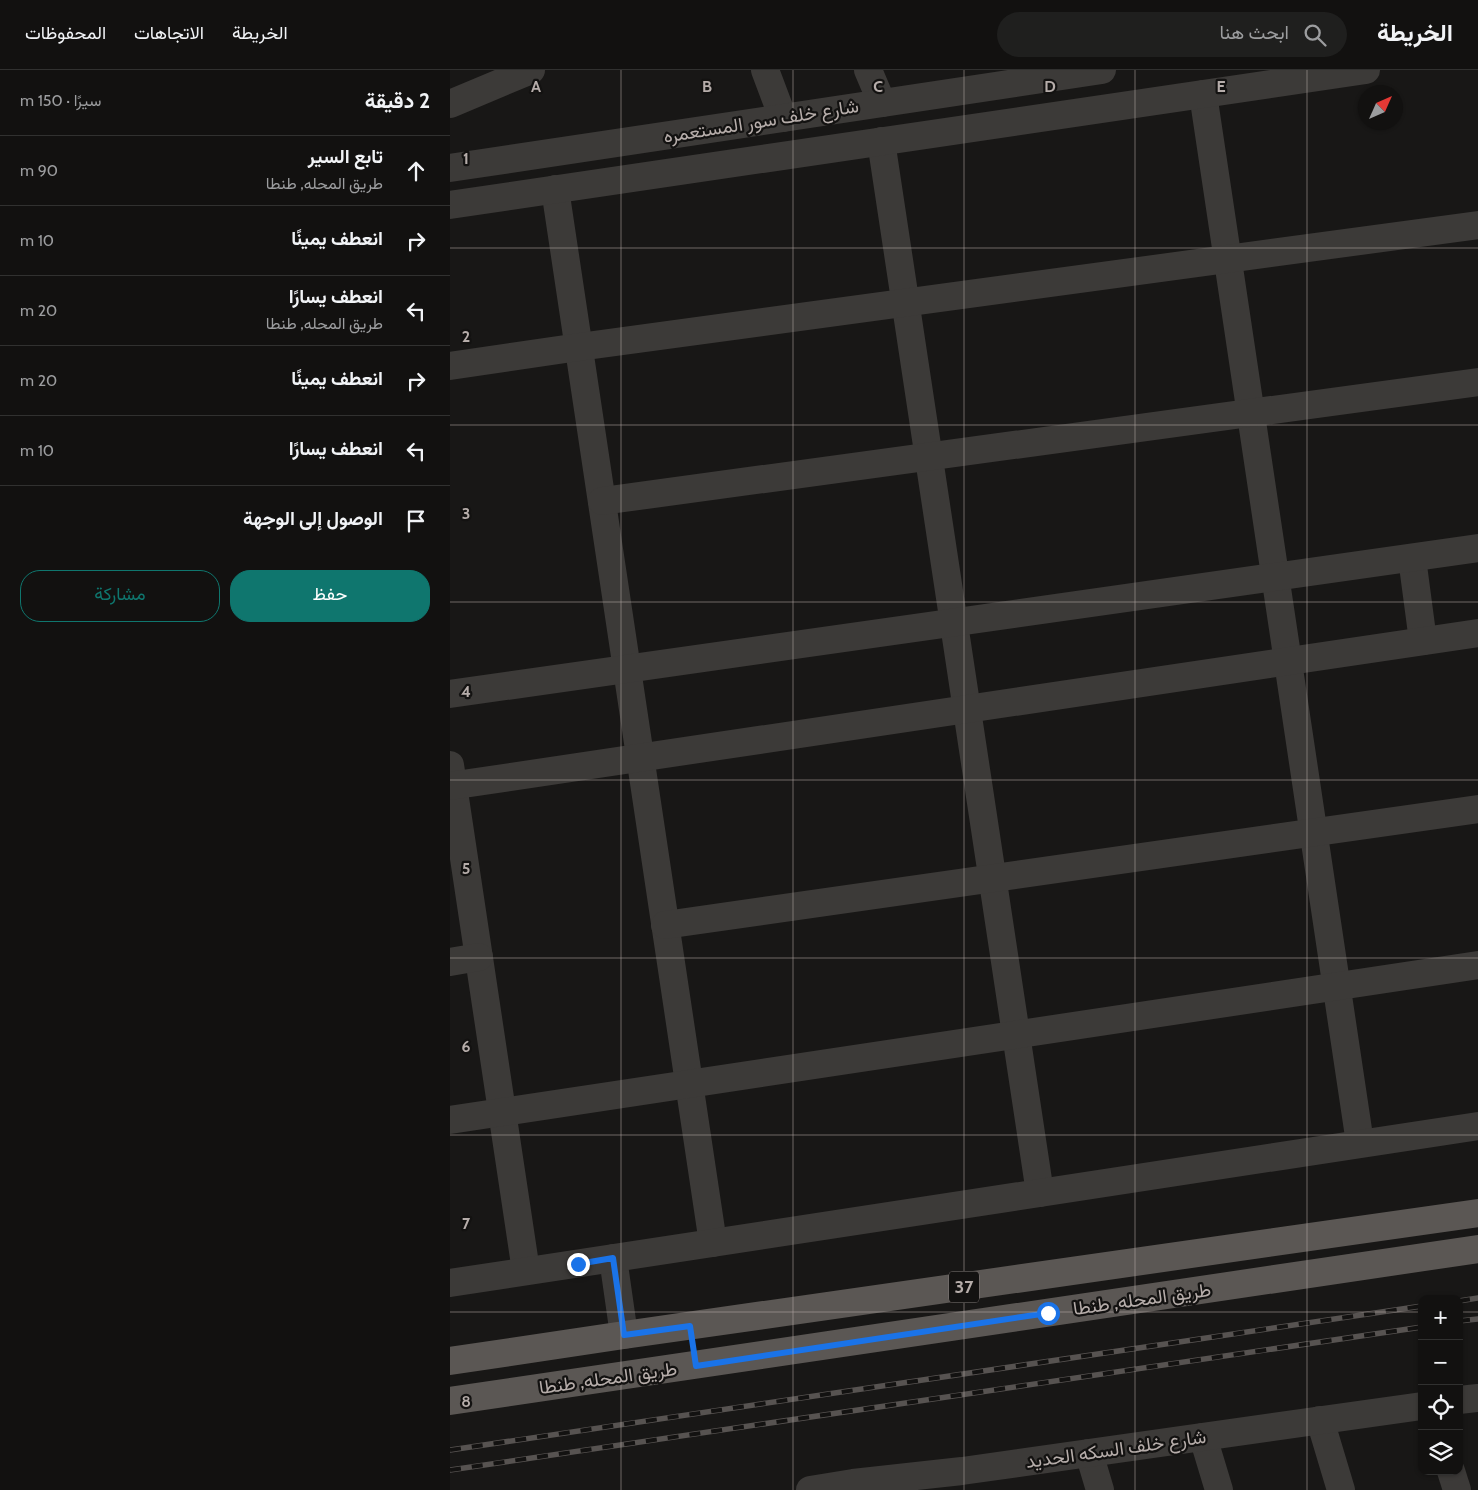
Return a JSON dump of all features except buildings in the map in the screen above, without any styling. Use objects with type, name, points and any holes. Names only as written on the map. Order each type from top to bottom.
[{"type":"main road","name":"طريق المحله, طنطا","points":[[450,1362],[624,1335],[1478,1214]]},
{"type":"main road","name":"طريق المحله, طنطا","points":[[450,1401],[1478,1249]]},
{"type":"main road","points":[[690,1326],[696,1366]]},
{"type":"main road","points":[[624,1335],[630,1375]]},
{"type":"street","points":[[450,104],[531,70]]},
{"type":"street","points":[[765,70],[783,118]]},
{"type":"street","points":[[868,70],[882,103]]},
{"type":"street","name":"شارع خلف سور المستعمره","points":[[450,168],[882,103],[978,79],[1102,70]]},
{"type":"street","points":[[450,205],[1366,70]]},
{"type":"street","points":[[1203,94],[1360,1143]]},
{"type":"street","points":[[881,142],[1040,1193]]},
{"type":"street","points":[[555,189],[713,1243]]},
{"type":"street","points":[[450,366],[1478,225]]},
{"type":"street","points":[[602,501],[1478,382]]},
{"type":"street","points":[[450,694],[1412,558],[1477,557]]},
{"type":"street","points":[[1412,558],[1423,641]]},
{"type":"street","points":[[526,1271],[451,779],[640,758],[1478,633]]},
{"type":"street","points":[[665,925],[1478,809]]},
{"type":"street","points":[[450,962],[479,957]]},
{"type":"street","points":[[450,1120],[1478,964]]},
{"type":"street","points":[[450,1283],[1478,1126]]},
{"type":"street","points":[[613,1258],[624,1335]]},
{"type":"street","points":[[1463,1400],[1478,1398]]},
{"type":"street","name":"شارع خلف السكه الحديد","points":[[810,1490],[965,1480],[1088,1453],[1418,1407]]},
{"type":"street","points":[[1320,1420],[1341,1490]]},
{"type":"street","points":[[1203,1437],[1219,1490]]},
{"type":"street","points":[[1088,1453],[1100,1490]]},
{"type":"street","points":[[1452,1475],[1456,1490]]},
{"type":"railway","points":[[1463,1300],[1478,1298]]},
{"type":"railway","points":[[450,1450],[1418,1307]]},
{"type":"railway","points":[[1463,1321],[1478,1319]]},
{"type":"railway","points":[[450,1470],[1418,1328]]},
{"type":"route","points":[[578,1264],[613,1258],[624,1335],[690,1326],[696,1366],[1048,1313]]}]
